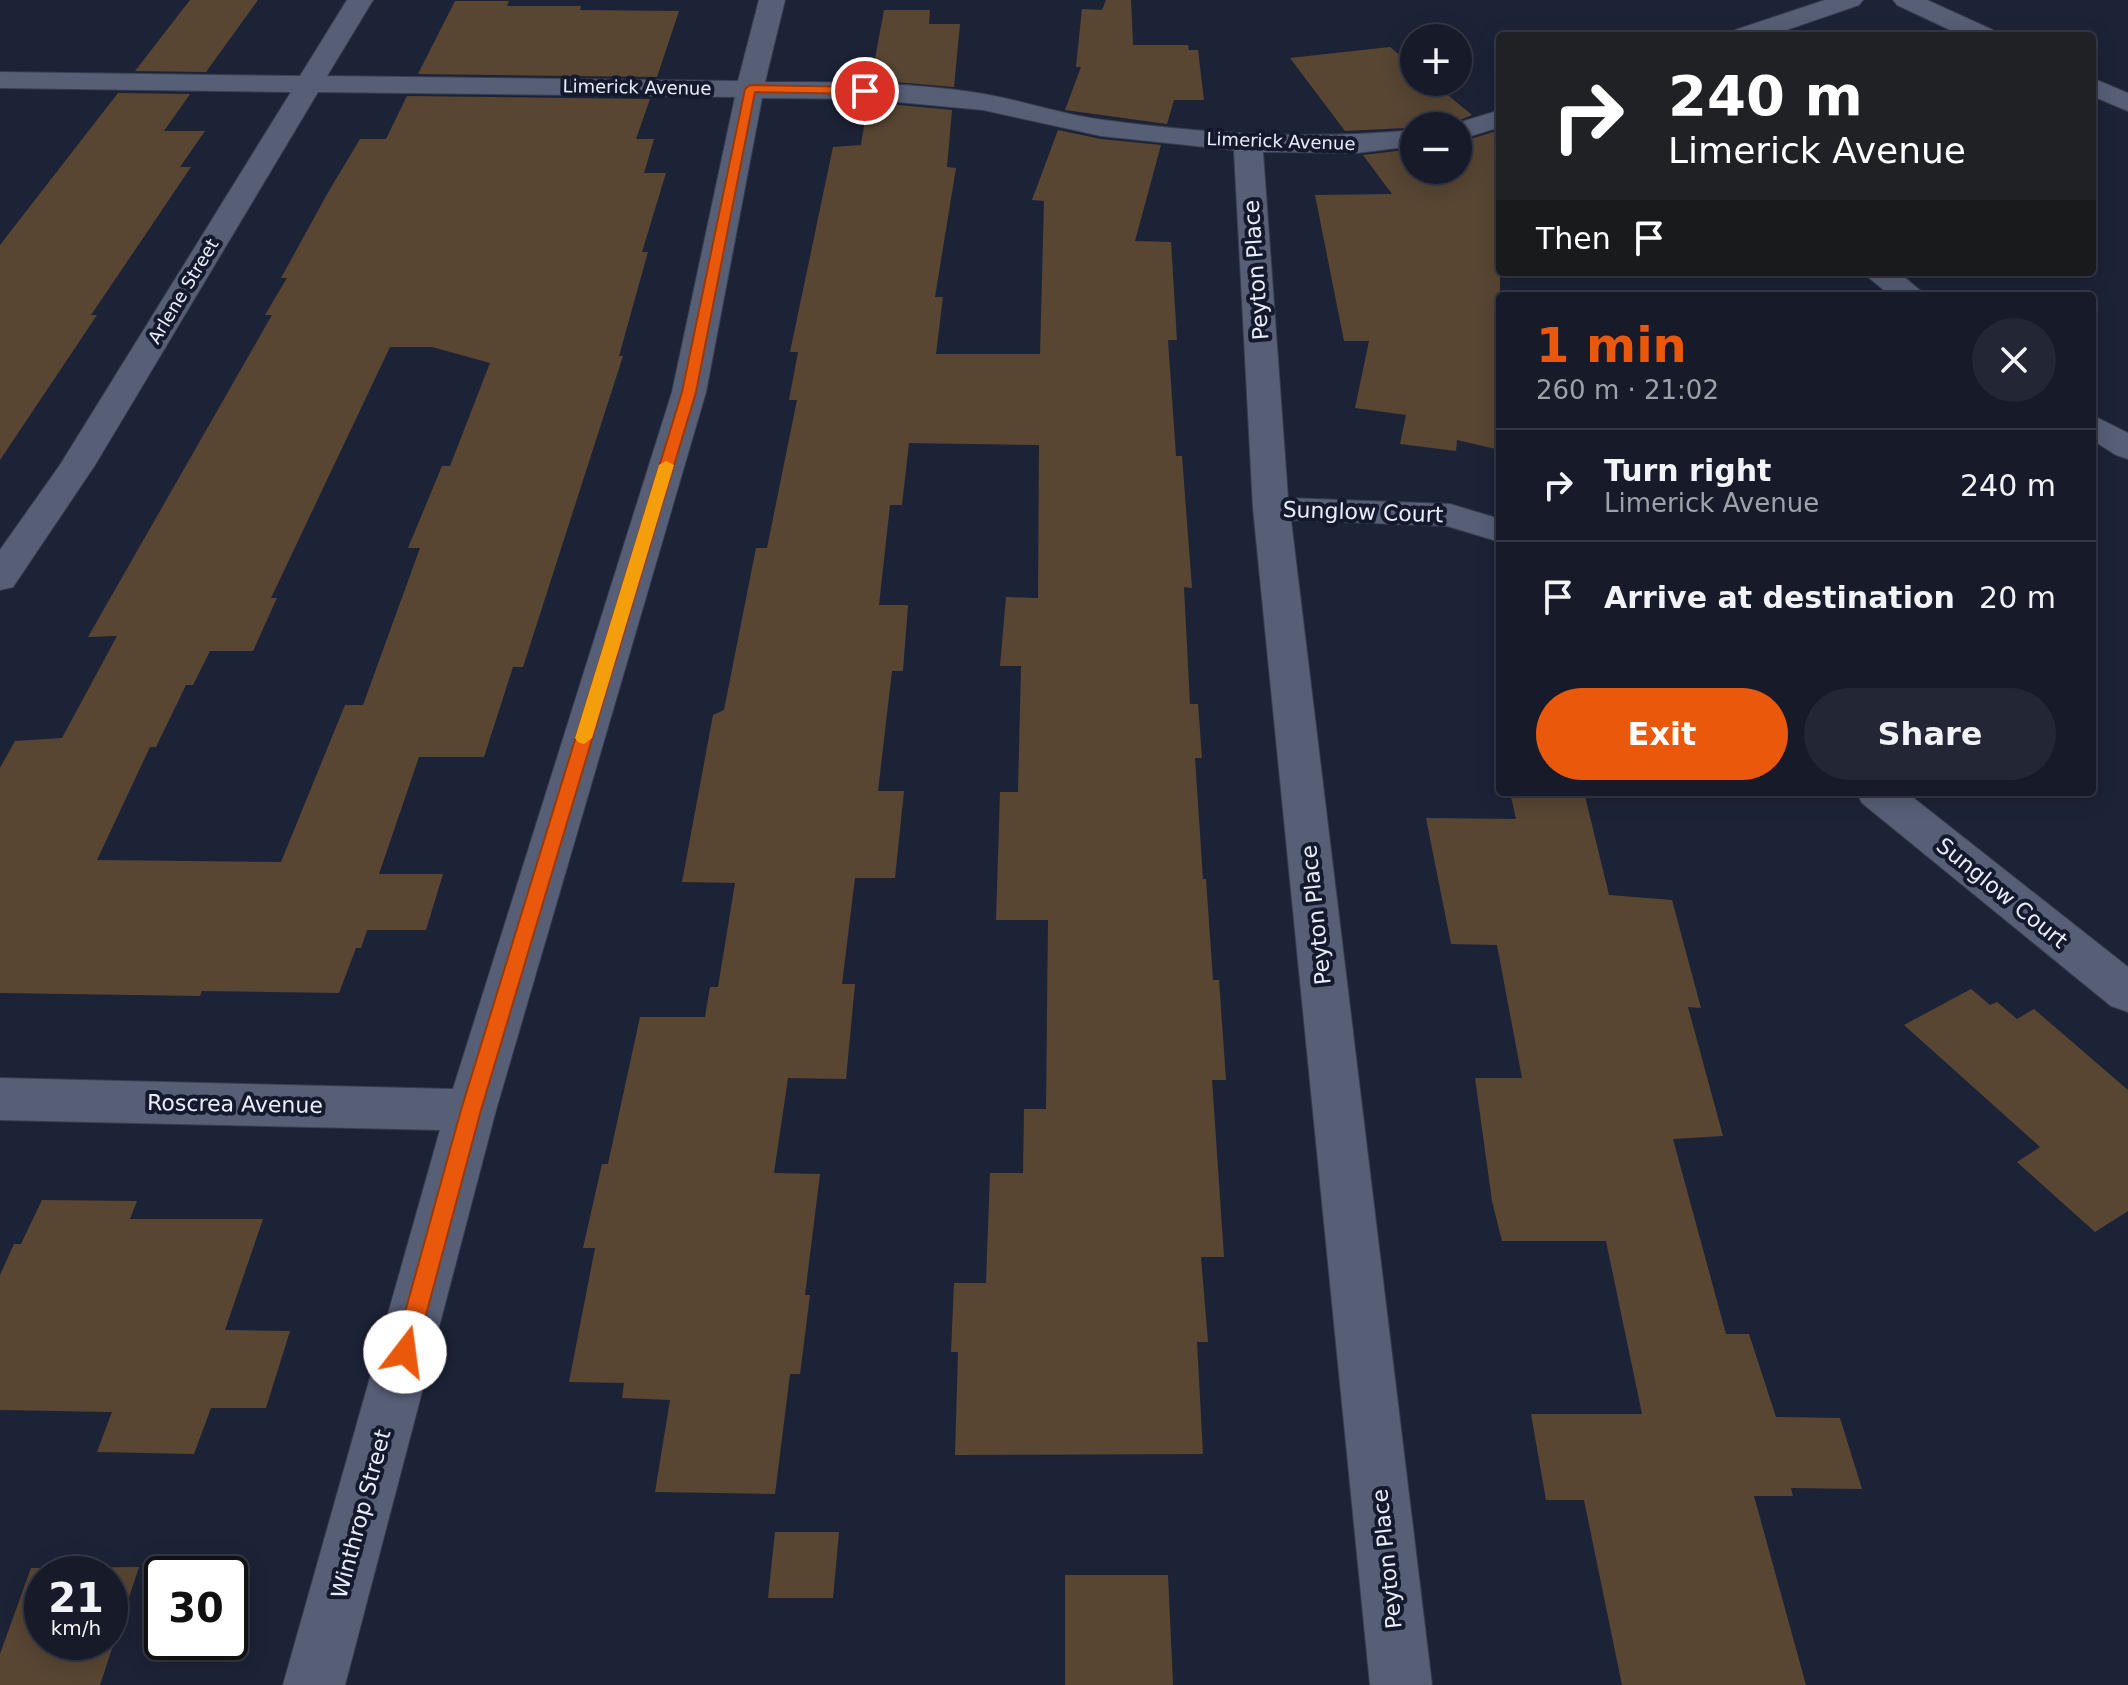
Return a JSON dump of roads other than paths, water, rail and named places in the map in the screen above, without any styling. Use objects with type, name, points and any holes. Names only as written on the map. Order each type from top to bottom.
[{"type":"street","name":"Arlene Street","points":[[0,578],[77,465],[360,0]]},
{"type":"street","name":"Winthrop Street","points":[[314,1685],[471,1110],[689,392],[750,89],[772,0]]},
{"type":"street","points":[[1756,32],[1850,0]]},
{"type":"street","points":[[1906,0],[1975,32]]},
{"type":"street","name":"Limerick Avenue","points":[[0,80],[865,91],[983,102],[1101,128],[1248,143],[1357,144],[1400,139]]},
{"type":"street","points":[[2096,88],[2128,103]]},
{"type":"street","points":[[1472,127],[1496,119]]},
{"type":"street","name":"Peyton Place","points":[[1248,143],[1271,508],[1401,1685]]},
{"type":"street","points":[[1884,276],[1906,292]]},
{"type":"street","points":[[2096,428],[2128,448]]},
{"type":"street","name":"Sunglow Court","points":[[1271,508],[1450,515],[1496,530]]},
{"type":"street","name":"Sunglow Court","points":[[1882,796],[2128,993]]},
{"type":"street","name":"Roscrea Avenue","points":[[0,1099],[471,1110]]}]
